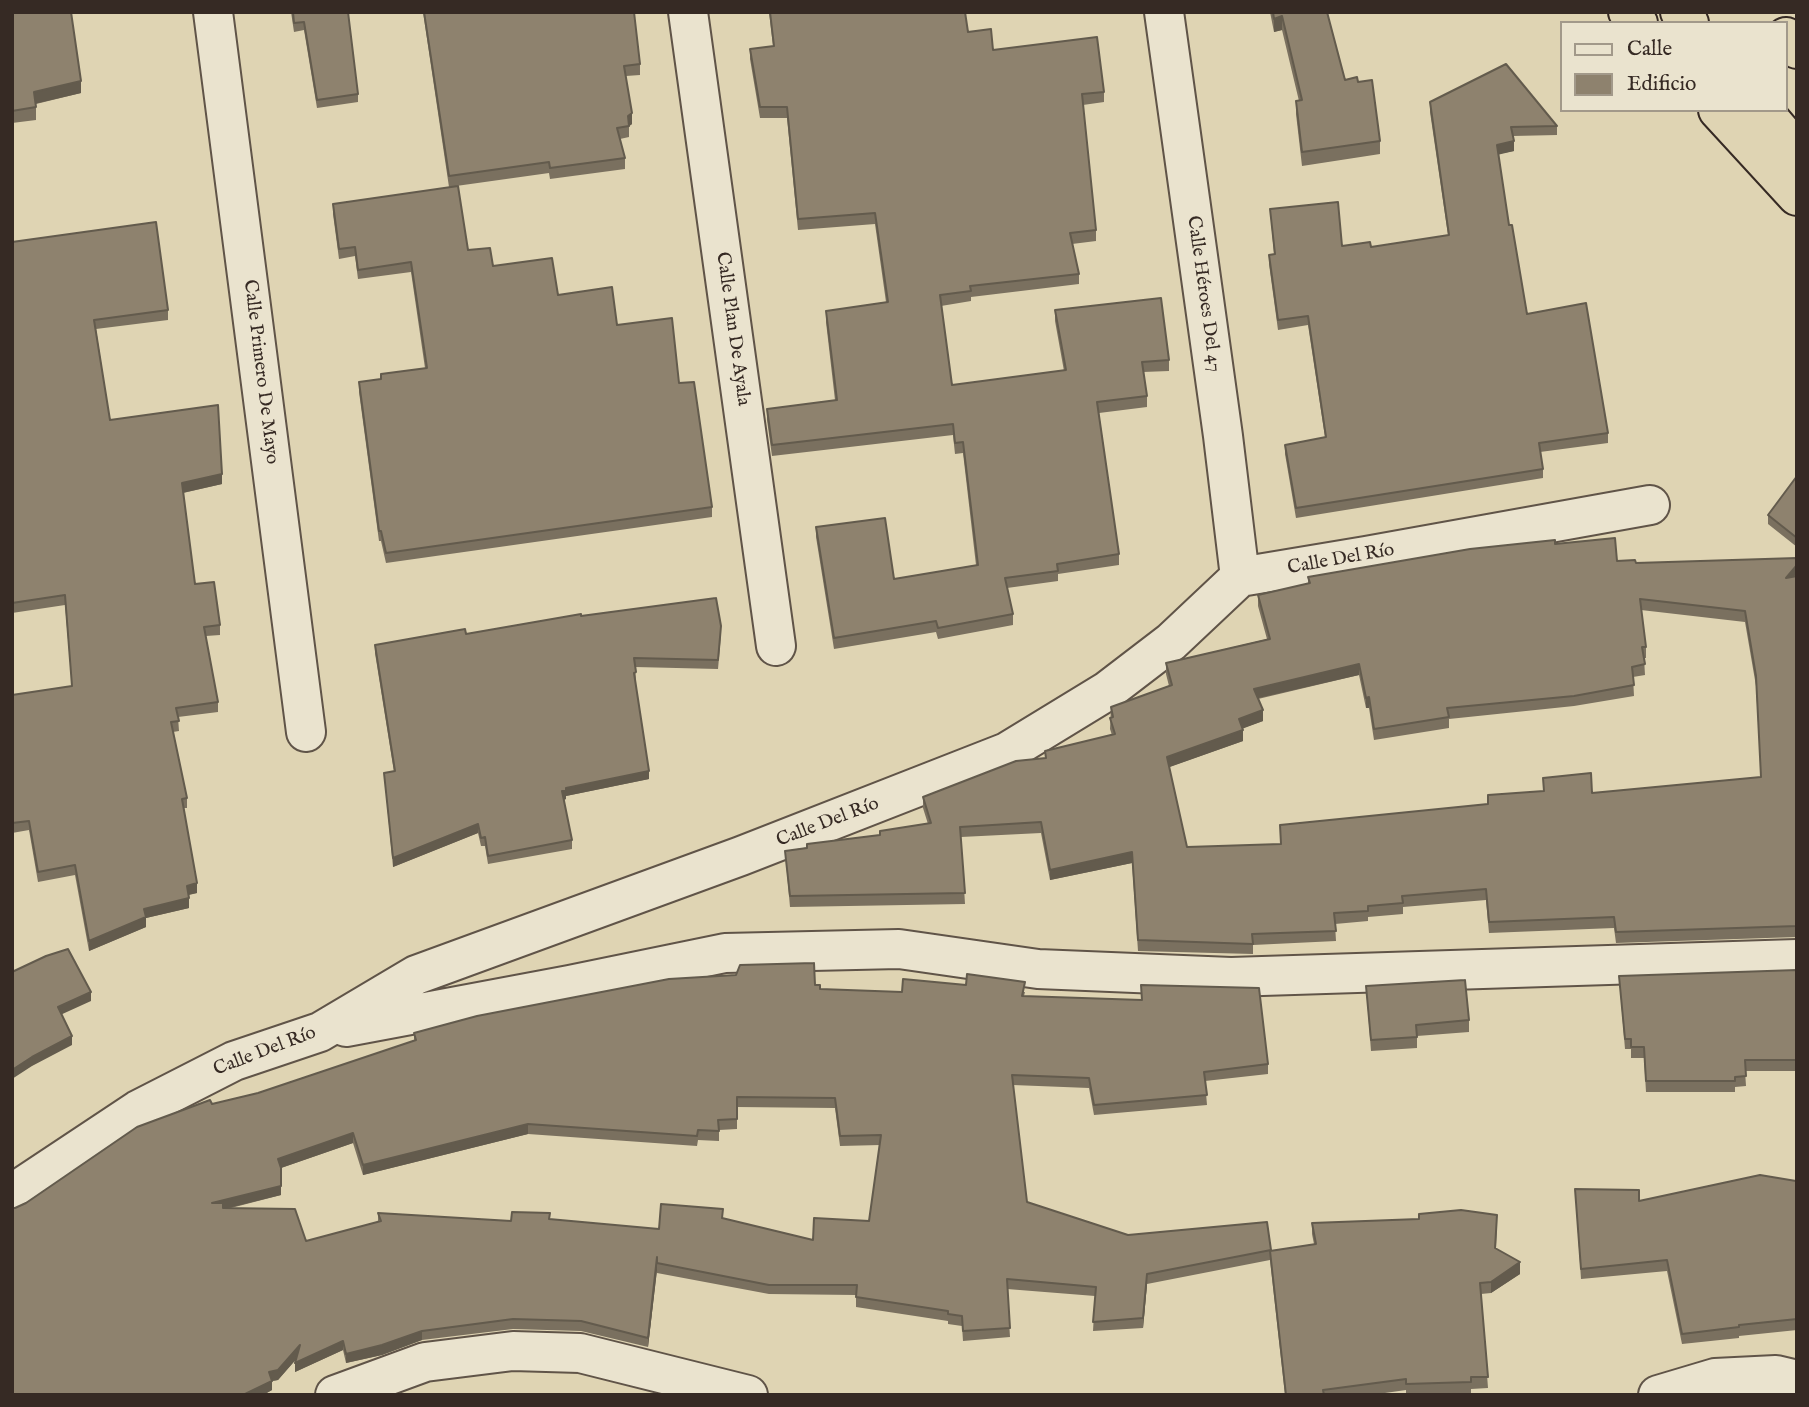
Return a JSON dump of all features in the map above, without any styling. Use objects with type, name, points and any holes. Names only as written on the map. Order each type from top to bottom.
[{"type":"highway","points":[[1720,112],[1797,196]]},
{"type":"highway","points":[[1764,112],[1797,151]]},
{"type":"street","name":"Calle Primero De Mayo","points":[[213,12],[306,732]]},
{"type":"street","name":"Calle Plan De Ayala","points":[[688,12],[776,646]]},
{"type":"street","name":"Calle Héroes Del 47","points":[[1164,12],[1240,577]]},
{"type":"street","name":"Calle Del Río","points":[[12,1196],[138,1110],[234,1061],[320,1032],[416,975],[741,856],[1007,752],[1107,691],[1171,642],[1240,577],[1650,505]]},
{"type":"street","points":[[320,1032],[725,953],[899,949],[1038,968],[1231,977],[1797,959]]},
{"type":"street","points":[[335,1395],[425,1363],[513,1351],[580,1353],[713,1384],[748,1395]]},
{"type":"street","points":[[1658,1395],[1715,1378],[1776,1375],[1797,1380]]},
{"type":"building","points":[[12,12],[71,12],[81,81],[34,92],[36,107],[12,111]]},
{"type":"building","points":[[293,12],[348,12],[358,94],[317,100],[304,22],[294,23]]},
{"type":"building","points":[[424,12],[634,12],[640,64],[624,66],[632,113],[628,116],[629,126],[617,128],[625,158],[550,168],[549,162],[449,176]]},
{"type":"building","points":[[770,12],[965,12],[968,32],[991,29],[993,50],[1097,37],[1104,92],[1082,94],[1096,230],[1070,233],[1079,274],[970,286],[971,291],[940,295],[952,385],[1066,370],[1055,310],[1161,298],[1169,360],[1142,362],[1147,396],[1097,402],[1119,554],[1057,564],[1058,571],[1005,578],[1013,614],[938,628],[936,621],[834,638],[816,527],[885,518],[894,579],[978,565],[963,442],[955,443],[953,424],[772,445],[767,409],[837,400],[826,311],[888,302],[875,213],[798,219],[787,107],[760,107],[750,49],[774,46]]},
{"type":"building","points":[[1273,12],[1327,12],[1345,80],[1357,77],[1358,82],[1372,80],[1380,141],[1302,152],[1296,101],[1302,100],[1282,16],[1274,19]]},
{"type":"building","points":[[1506,64],[1557,126],[1511,127],[1514,141],[1497,145],[1509,225],[1512,225],[1527,314],[1586,303],[1608,433],[1539,443],[1543,469],[1296,508],[1285,445],[1326,437],[1308,316],[1278,320],[1269,255],[1275,254],[1270,209],[1338,202],[1342,246],[1370,242],[1371,247],[1449,235],[1430,102]]},
{"type":"building","points":[[458,186],[468,250],[490,248],[493,266],[552,258],[558,295],[612,287],[617,325],[672,318],[679,383],[694,382],[712,507],[386,553],[379,531],[359,382],[381,379],[381,374],[427,368],[411,262],[358,270],[355,247],[339,249],[333,204]]},
{"type":"building","points":[[156,222],[168,310],[94,320],[110,420],[218,405],[222,474],[182,483],[195,584],[214,582],[220,625],[204,627],[218,702],[176,708],[179,721],[171,722],[187,798],[182,799],[197,883],[187,886],[189,898],[144,909],[146,917],[89,941],[75,865],[38,872],[29,821],[12,823],[12,695],[72,686],[65,595],[12,603],[12,242]]},
{"type":"building","points":[[1797,476],[1797,538],[1768,515]]},
{"type":"building","points":[[1615,538],[1617,561],[1635,560],[1636,563],[1797,558],[1797,565],[1786,578],[1797,576],[1797,926],[1616,932],[1614,917],[1489,922],[1486,889],[1402,896],[1403,903],[1368,906],[1368,911],[1334,913],[1336,931],[1252,934],[1253,944],[1138,940],[1132,852],[1050,870],[1041,822],[960,827],[965,893],[790,896],[785,851],[807,848],[807,844],[880,835],[880,831],[931,823],[923,797],[1016,761],[1046,758],[1045,751],[1115,734],[1110,718],[1113,717],[1111,707],[1172,685],[1166,663],[1270,639],[1258,595],[1310,583],[1308,577],[1470,549],[1555,540],[1555,544]],"holes":[[[1640,599],[1745,611],[1756,676],[1761,777],[1592,793],[1591,773],[1543,778],[1544,791],[1488,795],[1488,804],[1280,825],[1281,844],[1187,847],[1167,757],[1243,730],[1239,719],[1263,710],[1254,689],[1359,664],[1366,698],[1369,697],[1374,729],[1449,717],[1447,708],[1574,696],[1634,685],[1632,667],[1645,664],[1642,647],[1646,647]]]},
{"type":"building","points":[[716,598],[721,626],[718,660],[634,658],[649,771],[562,791],[572,840],[488,856],[485,837],[481,838],[478,824],[393,858],[384,773],[395,771],[375,645],[465,629],[466,634],[581,614]]},
{"type":"building","points":[[68,949],[91,992],[58,1007],[72,1036],[12,1070],[12,972]]},
{"type":"building","points":[[814,963],[815,985],[820,985],[820,989],[902,992],[903,979],[966,985],[967,974],[1025,982],[1022,996],[1142,1000],[1141,985],[1259,988],[1268,1064],[1204,1072],[1207,1095],[1094,1105],[1089,1078],[1012,1075],[1027,1202],[1128,1235],[1267,1222],[1271,1250],[1147,1274],[1143,1318],[1093,1322],[1096,1287],[1007,1279],[1010,1328],[963,1331],[962,1316],[948,1314],[948,1311],[856,1297],[857,1285],[769,1285],[657,1263],[657,1257],[648,1338],[581,1321],[513,1319],[422,1331],[346,1354],[343,1341],[295,1363],[300,1345],[278,1370],[269,1372],[272,1381],[243,1395],[12,1395],[12,1208],[26,1203],[137,1127],[210,1100],[212,1104],[258,1093],[416,1040],[414,1033],[477,1016],[669,979],[736,975],[740,965]],"holes":[[[737,1097],[835,1098],[840,1136],[881,1135],[869,1221],[814,1218],[813,1240],[722,1218],[723,1209],[661,1204],[659,1229],[549,1219],[550,1213],[512,1212],[511,1221],[378,1213],[381,1221],[306,1241],[295,1209],[223,1208],[223,1203],[212,1203],[281,1186],[278,1159],[353,1133],[363,1165],[528,1124],[697,1136],[698,1130],[719,1131],[718,1120],[737,1119]]]},
{"type":"building","points":[[1797,970],[1797,1060],[1745,1060],[1746,1076],[1735,1077],[1735,1081],[1646,1081],[1644,1047],[1631,1047],[1631,1039],[1625,1039],[1619,976]]},
{"type":"building","points":[[1465,980],[1469,1020],[1416,1025],[1417,1037],[1371,1040],[1366,986]]},
{"type":"building","points":[[1760,1175],[1796,1181],[1797,1176],[1797,1319],[1682,1334],[1667,1260],[1581,1269],[1575,1189],[1639,1190],[1639,1201]]},
{"type":"building","points":[[1461,1210],[1497,1215],[1495,1248],[1520,1262],[1491,1282],[1480,1283],[1488,1377],[1471,1377],[1471,1382],[1406,1384],[1406,1379],[1323,1390],[1324,1395],[1286,1395],[1270,1251],[1316,1244],[1312,1223],[1419,1219],[1419,1214]]}]
